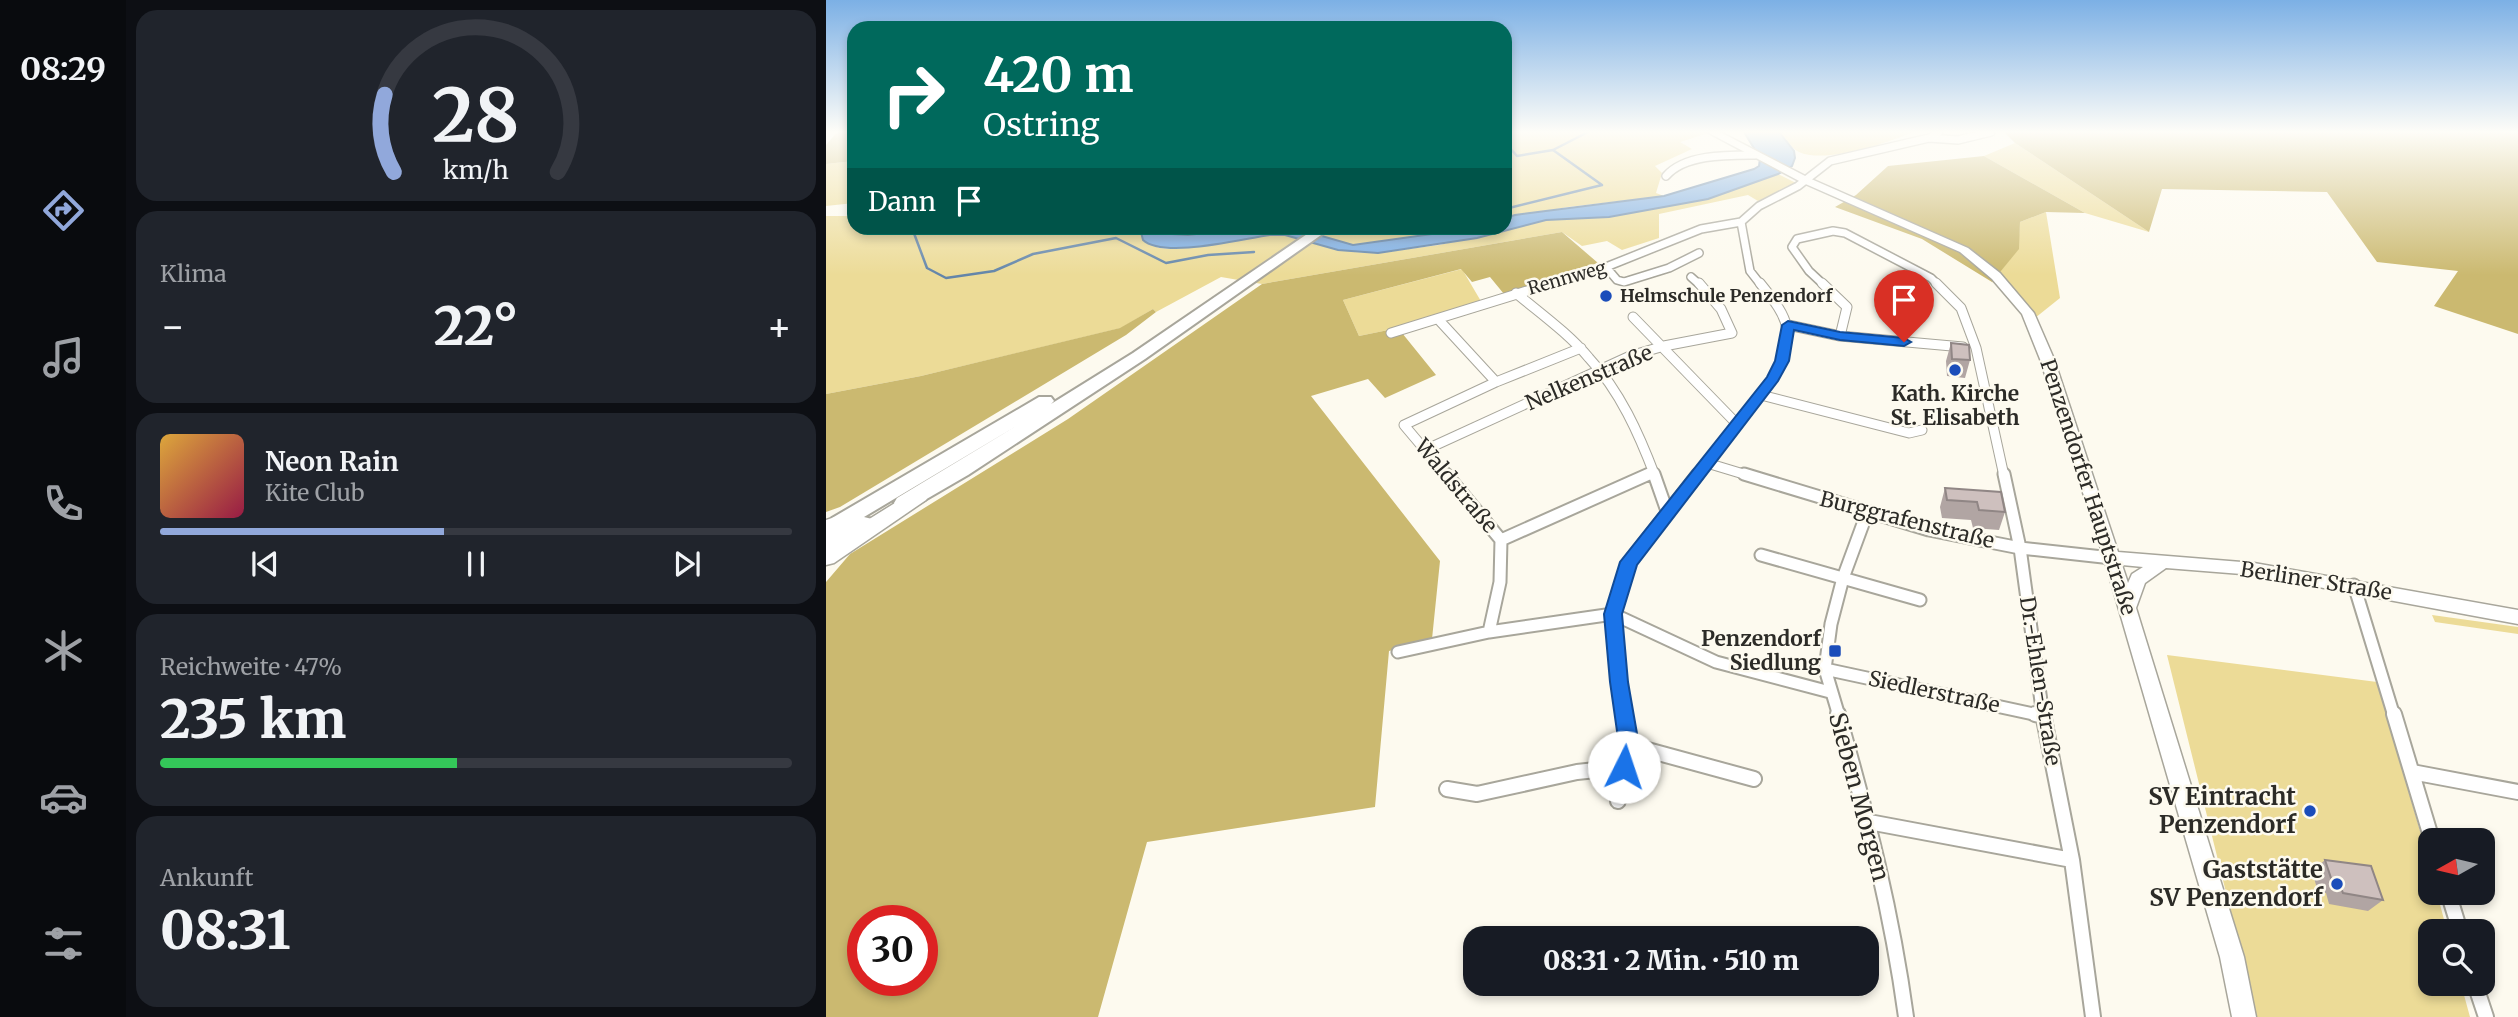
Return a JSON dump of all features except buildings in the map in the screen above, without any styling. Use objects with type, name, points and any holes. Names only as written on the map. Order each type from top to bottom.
[{"type":"highway","points":[[830,528],[951,460],[1238,284],[1299,235]]},
{"type":"highway","points":[[826,557],[1040,420],[1313,235]]},
{"type":"highway","points":[[826,544],[919,495]]},
{"type":"main road","name":"Penzendorfer Hauptstraße","points":[[1805,180],[1964,250],[1996,276],[2028,313],[2047,359],[2112,558],[2232,957],[2244,1017]]},
{"type":"main road","name":"Berliner Straße","points":[[2112,558],[2254,569],[2354,585],[2518,617]]},
{"type":"main road","points":[[2127,610],[2138,579],[2163,562]]},
{"type":"street","points":[[1618,801],[1629,745],[1619,682],[1613,614],[1629,562],[1761,395],[1782,361],[1788,325],[1783,312],[1750,271],[1741,222],[1759,205],[1805,180]]},
{"type":"street","name":"Rennweg","points":[[1391,333],[1606,267],[1701,229],[1741,222]]},
{"type":"street","name":"Dr.-Ehlen-Straße","points":[[1840,336],[1847,307],[1835,292],[1821,283],[1801,261],[1793,247],[1797,239],[1833,231],[1845,233],[1931,278],[1961,308],[1976,348],[2020,548],[2043,716],[2072,860],[2093,1017]]},
{"type":"street","points":[[1606,267],[1617,280],[1624,282],[1668,268],[1699,253]]},
{"type":"street","name":"Nelkenstraße","points":[[1425,450],[1630,356],[1664,346],[1732,333],[1727,316],[1691,277]]},
{"type":"street","points":[[1516,293],[1581,348],[1601,371],[1642,441],[1667,511]]},
{"type":"street","points":[[1633,317],[1737,424]]},
{"type":"street","points":[[1438,319],[1496,382],[1581,348]]},
{"type":"street","points":[[1788,325],[1840,336],[1976,348]]},
{"type":"street","name":"Waldstraße","points":[[1489,632],[1500,582],[1501,540],[1404,425],[1496,382]]},
{"type":"street","points":[[1761,395],[1909,433],[1922,430]]},
{"type":"street","name":"Burggrafenstraße","points":[[1706,463],[1929,530],[2020,548],[2112,558]]},
{"type":"street","points":[[1501,540],[1654,472]]},
{"type":"street","name":"Sieben Morgen","points":[[1867,513],[1843,578],[1831,624],[1825,668],[1869,822],[1896,940],[1906,1017]]},
{"type":"street","points":[[1761,555],[1920,600]]},
{"type":"street","points":[[2354,585],[2428,828]]},
{"type":"street","points":[[1398,652],[1489,632],[1613,614],[1716,662],[1830,692]]},
{"type":"street","name":"Siedlerstraße","points":[[1825,668],[2043,716]]},
{"type":"street","points":[[1629,745],[1754,779]]},
{"type":"street","points":[[1447,789],[1477,794],[1577,772],[1624,767]]},
{"type":"street","points":[[2412,772],[2518,792]]},
{"type":"street","points":[[1869,822],[2072,860]]},
{"type":"street","points":[[2480,996],[2486,1017]]},
{"type":"shaded area","points":[[826,179],[847,179],[847,204],[826,206]]},
{"type":"shaded area","points":[[1512,179],[1660,179],[1656,193],[1664,196],[1568,207],[1512,217]]},
{"type":"shaded area","points":[[1763,179],[1789,179],[1796,183],[1758,201],[1748,195],[1659,214],[1659,238],[1622,250],[1607,241],[1582,246],[1562,232],[1262,284],[1221,277],[1156,312],[1153,309],[1121,328],[921,376],[826,394],[826,216],[847,216],[847,235],[1142,235],[1143,240],[1159,248],[1175,249],[1285,235],[1354,252],[1378,253],[1439,245],[1482,235],[1512,235],[1512,228],[1546,220],[1609,217],[1708,199]]},
{"type":"shaded area","points":[[1873,179],[2026,179],[2085,213],[2046,212],[2020,222],[2019,249],[1992,282],[1922,239],[1835,207],[1856,195]]},
{"type":"shaded area","points":[[2026,179],[2070,179],[2149,232],[2085,213]]},
{"type":"shaded area","points":[[2070,179],[2518,179],[2518,334],[2434,306],[2458,271],[2377,262],[2327,192],[2162,189],[2149,232]]},
{"type":"shaded area","points":[[2046,212],[2060,298],[2035,318],[2014,292],[1992,282],[2018,249],[2020,222]]},
{"type":"shaded area","points":[[1562,232],[1598,263],[1504,294],[1490,277],[1472,282],[1461,269],[1343,300],[1359,336],[1398,328],[1436,375],[1385,398],[1368,379],[1311,396],[1440,561],[1432,639],[1389,651],[1375,807],[1147,842],[1098,1017],[826,1017],[826,582],[850,554],[1068,419],[1262,284]]},
{"type":"shaded area","points":[[1318,235],[1425,235],[1353,245]]},
{"type":"shaded area","points":[[1462,269],[1482,303],[1398,328],[1359,336],[1343,300]]},
{"type":"shaded area","points":[[1153,309],[1156,312],[1126,335],[840,507],[826,512],[826,394],[921,376],[1120,328]]},
{"type":"shaded area","points":[[2432,615],[2518,627],[2518,634],[2435,622]]},
{"type":"shaded area","name":"SV Eintracht Penzendorf","points":[[2167,655],[2377,682],[2419,828],[2418,905],[2440,905],[2444,919],[2418,919],[2418,996],[2464,996],[2470,1017],[2257,1017]]},
{"type":"water","points":[[1719,179],[1763,179],[1708,199],[1609,217],[1546,220],[1512,229],[1512,216],[1515,215],[1664,196]]},
{"type":"water","points":[[1142,235],[1270,235],[1185,248],[1168,248],[1143,240]]},
{"type":"water","points":[[1285,235],[1318,235],[1353,245],[1425,235],[1488,235],[1378,253],[1338,250]]},
{"type":"waterway","points":[[1512,207],[1602,185],[1594,179]]},
{"type":"waterway","points":[[915,235],[927,268],[946,278],[994,271],[1033,254],[1116,238],[1166,263],[1208,255],[1254,252]]},
{"type":"place","name":"Helmschule Penzendorf","points":[[1606,296]]},
{"type":"place","name":"Kath. Kirche St. Elisabeth","points":[[1955,370]]},
{"type":"place","name":"Penzendorf Siedlung","points":[[1835,651]]},
{"type":"place","name":"SV Eintracht Penzendorf","points":[[2310,811]]},
{"type":"place","name":"Gaststätte SV Penzendorf","points":[[2337,884]]},
{"type":"route","points":[[1624,767],[1629,745],[1619,682],[1613,614],[1629,562],[1773,378],[1782,361],[1788,325],[1840,336],[1904,342]]}]
